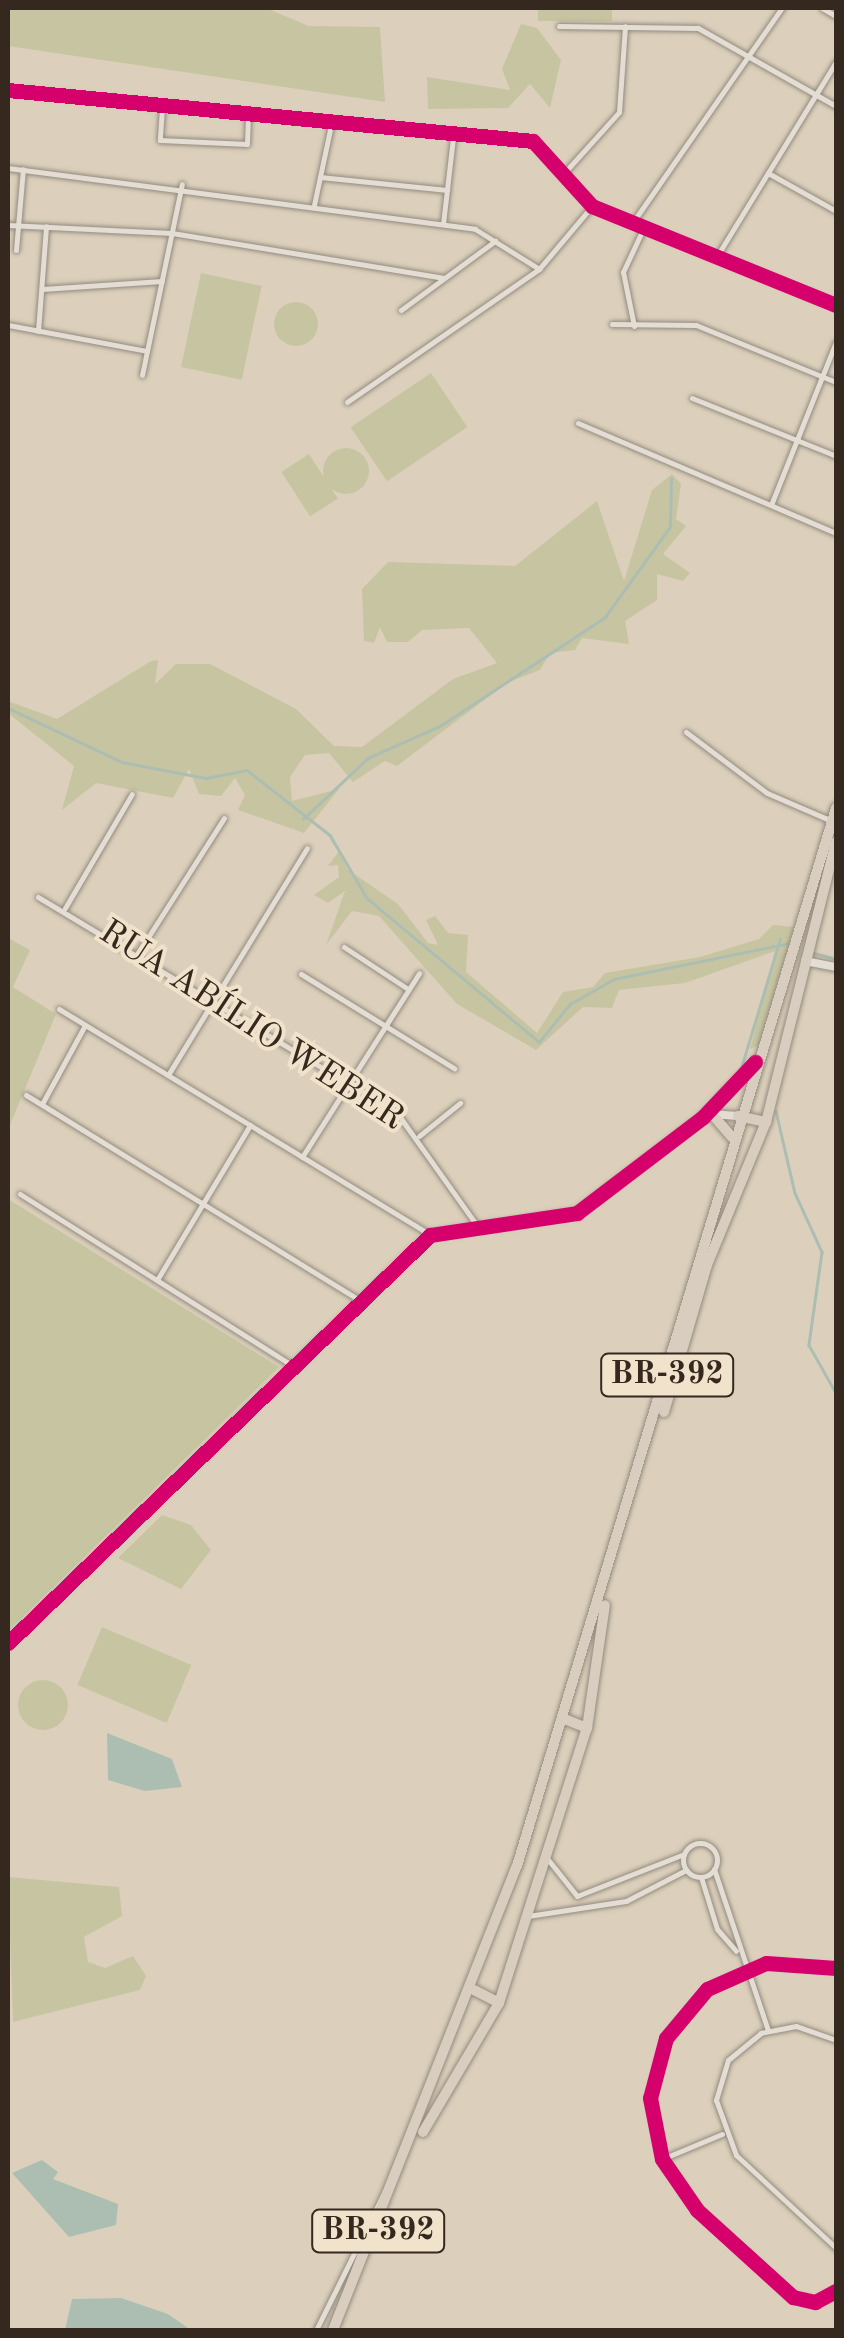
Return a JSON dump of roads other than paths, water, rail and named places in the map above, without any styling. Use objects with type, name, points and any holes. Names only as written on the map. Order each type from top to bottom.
[{"type":"highway","name":"BR-392","points":[[336,2330],[474,1990],[562,1718],[738,1116],[836,808]]},
{"type":"highway","name":"BR-392","points":[[336,2330],[424,2131],[498,2002],[528,1916],[587,1728],[606,1599],[707,1265],[766,1122],[836,842]]},
{"type":"highway","points":[[763,1039],[785,1045]]},
{"type":"highway","points":[[709,1114],[732,1136]]},
{"type":"highway","points":[[738,1116],[766,1122]]},
{"type":"highway","points":[[562,1718],[587,1728]]},
{"type":"highway","points":[[474,1990],[498,2002]]},
{"type":"street","points":[[633,222],[782,8]]},
{"type":"street","points":[[822,8],[836,16]]},
{"type":"street","points":[[559,26],[698,28],[836,106]]},
{"type":"street","points":[[565,172],[619,112],[625,26]]},
{"type":"street","points":[[717,256],[836,62]]},
{"type":"street","points":[[8,90],[454,138],[532,141],[565,172],[592,206],[836,306]]},
{"type":"street","points":[[162,108],[160,140],[247,144],[248,116]]},
{"type":"street","points":[[314,206],[331,125]]},
{"type":"street","points":[[443,224],[454,138]]},
{"type":"street","points":[[8,168],[182,184],[443,224],[495,241],[539,269]]},
{"type":"street","points":[[16,250],[23,169]]},
{"type":"street","points":[[768,173],[836,211]]},
{"type":"street","points":[[320,177],[447,190]]},
{"type":"street","points":[[142,375],[182,184]]},
{"type":"street","points":[[347,402],[539,269],[592,206]]},
{"type":"street","points":[[8,225],[172,233],[444,278]]},
{"type":"street","points":[[38,331],[46,226]]},
{"type":"street","points":[[634,326],[623,272],[644,227]]},
{"type":"street","points":[[401,310],[495,241]]},
{"type":"street","points":[[42,289],[162,282]]},
{"type":"street","points":[[612,324],[696,325],[836,382]]},
{"type":"street","points":[[8,326],[148,351]]},
{"type":"street","points":[[771,505],[836,342]]},
{"type":"street","points":[[692,398],[836,456]]},
{"type":"street","points":[[578,423],[836,533]]},
{"type":"street","points":[[686,732],[767,793],[832,821]]},
{"type":"street","points":[[65,908],[132,794]]},
{"type":"street","points":[[138,953],[224,818]]},
{"type":"street","points":[[168,1076],[307,848]]},
{"type":"street","name":"RUA ABÍLIO WEBER","points":[[38,897],[65,908],[344,1080],[419,1136],[478,1226]]},
{"type":"street","points":[[344,947],[408,989]]},
{"type":"street","points":[[805,961],[836,966]]},
{"type":"street","points":[[302,1156],[344,1080],[419,973]]},
{"type":"street","points":[[302,974],[454,1068]]},
{"type":"street","points":[[59,1009],[430,1235]]},
{"type":"street","points":[[42,1104],[85,1024]]},
{"type":"street","points":[[8,1643],[430,1235],[577,1213],[709,1114],[755,1062]]},
{"type":"street","points":[[26,1095],[361,1301]]},
{"type":"street","points":[[419,1136],[460,1103]]},
{"type":"street","points":[[709,1114],[738,1116]]},
{"type":"street","points":[[157,1280],[250,1125]]},
{"type":"street","points":[[20,1194],[292,1366]]},
{"type":"street","points":[[546,1857],[577,1896],[708,1844],[738,1953],[768,2030]]},
{"type":"street","points":[[684,1854],[686,1870]]},
{"type":"street","points":[[700,1877],[714,1869]]},
{"type":"street","points":[[686,1870],[700,1877],[717,1930],[738,1953]]},
{"type":"street","points":[[528,1916],[626,1900],[686,1870]]},
{"type":"street","points":[[836,1968],[782,1961],[744,1970],[694,2000],[666,2038],[650,2098],[662,2159],[696,2210],[793,2296],[814,2302],[836,2291]]},
{"type":"street","points":[[836,2040],[804,2027],[768,2030],[740,2047],[721,2076],[722,2134],[836,2248]]},
{"type":"street","points":[[662,2159],[722,2134]]},
{"type":"street","points":[[316,2330],[367,2215],[401,2174]]},
{"type":"waterway","points":[[303,819],[368,758],[440,726],[605,617],[670,527],[671,479]]},
{"type":"waterway","points":[[8,708],[122,762],[206,778],[247,770],[330,835],[367,898],[539,1042],[570,1004],[614,979],[790,943]]},
{"type":"waterway","points":[[738,1078],[780,939]]},
{"type":"waterway","points":[[814,953],[836,959]]},
{"type":"waterway","points":[[776,1111],[795,1193],[822,1252],[809,1345],[836,1393]]}]
